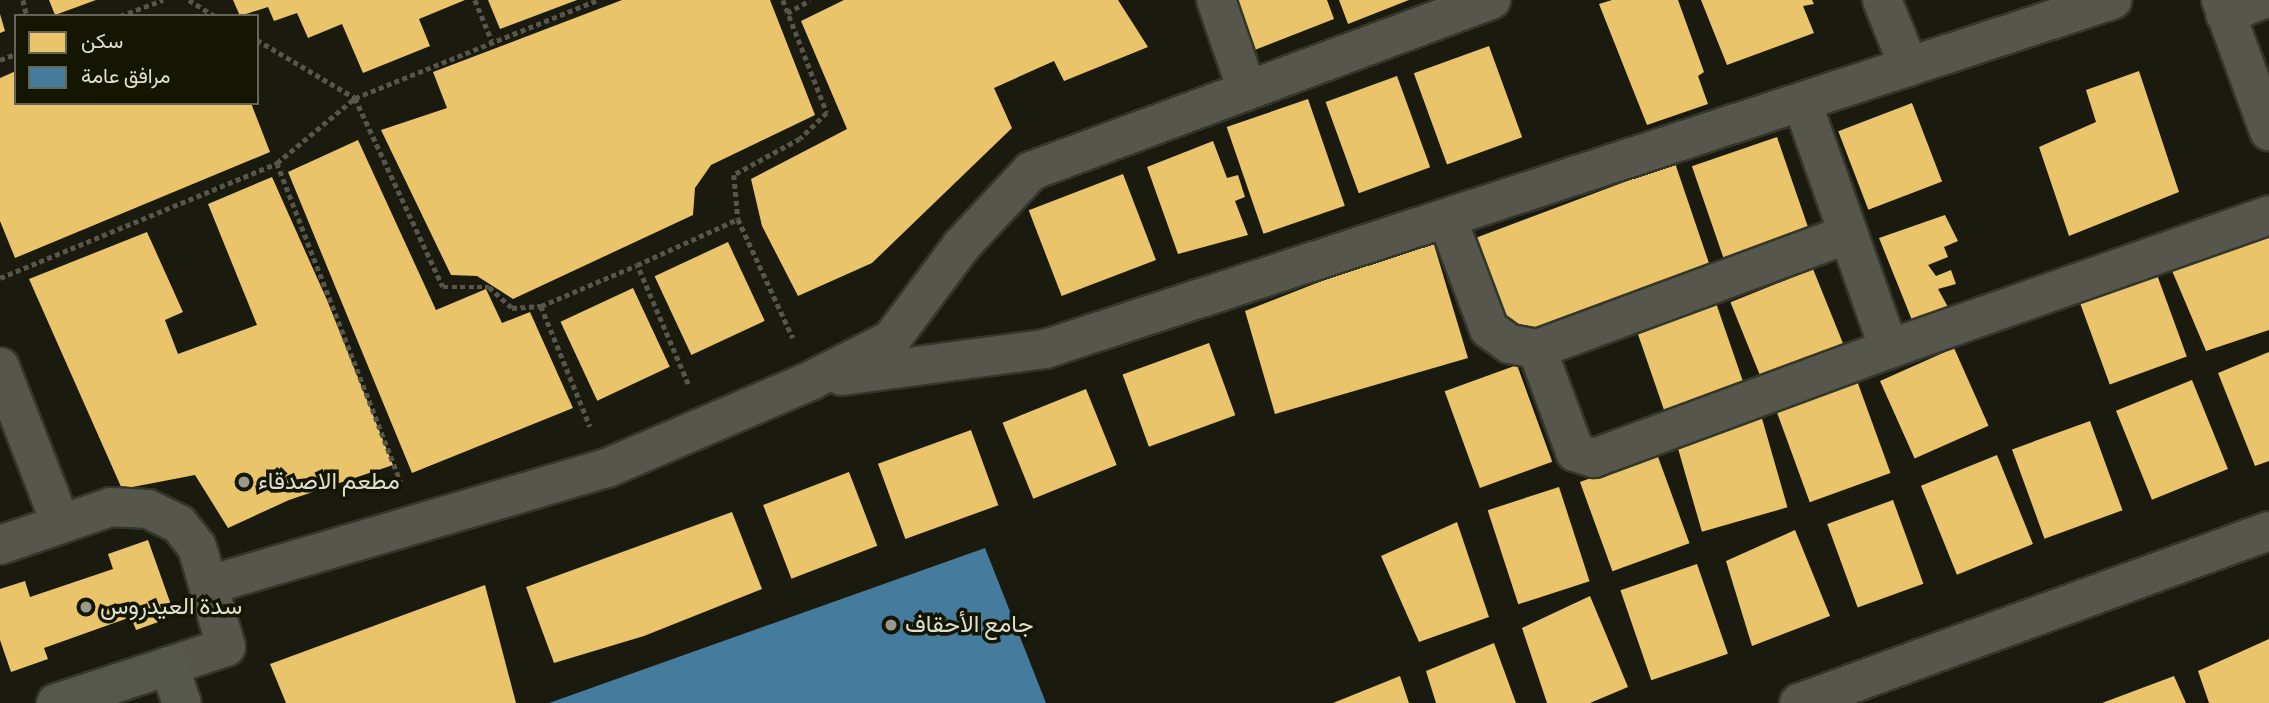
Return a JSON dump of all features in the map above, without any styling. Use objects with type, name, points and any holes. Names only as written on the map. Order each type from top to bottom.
[{"type":"main road","points":[[57,703],[96,697],[169,666],[182,703]]},
{"type":"street","points":[[1216,0],[1247,90]]},
{"type":"street","points":[[209,585],[419,527],[607,468],[812,380],[891,340],[962,245],[1031,171],[1491,0]]},
{"type":"street","points":[[1882,0],[1909,67]]},
{"type":"street","points":[[812,380],[1045,349],[2112,0]]},
{"type":"street","points":[[2262,0],[2223,7],[2269,131]]},
{"type":"street","points":[[1802,103],[1846,235],[1889,349]]},
{"type":"street","points":[[1537,349],[1575,452],[1594,458],[1889,349],[2269,215]]},
{"type":"street","points":[[1447,218],[1489,329],[1510,344],[1537,349],[1846,235]]},
{"type":"street","points":[[0,367],[61,524]]},
{"type":"street","points":[[0,545],[111,507],[148,509],[179,524],[191,539],[209,585],[226,647],[169,666]]},
{"type":"street","points":[[1799,703],[2269,531]]},
{"type":"path","points":[[125,14],[163,0]]},
{"type":"path","points":[[188,0],[212,14]]},
{"type":"path","points":[[475,0],[492,42]]},
{"type":"path","points":[[0,278],[277,163],[355,97],[597,0]]},
{"type":"path","points":[[783,0],[827,113],[800,139],[734,175],[738,219],[812,380]]},
{"type":"path","points":[[787,13],[810,0]]},
{"type":"path","points":[[259,41],[355,97],[443,287],[489,287],[512,307],[541,306],[738,219]]},
{"type":"path","points":[[277,163],[419,527]]},
{"type":"path","points":[[637,265],[705,424]]},
{"type":"path","points":[[541,306],[607,468]]},
{"type":"building: سكن","points":[[49,0],[96,0],[58,14],[55,14]]},
{"type":"building: سكن","points":[[233,0],[465,0],[419,19],[430,46],[363,73],[342,24],[308,38],[297,13],[274,21],[268,7],[239,14]]},
{"type":"building: سكن","points":[[488,0],[577,0],[500,29]]},
{"type":"building: سكن","points":[[622,0],[770,0],[815,115],[711,165],[695,188],[693,215],[513,299],[477,276],[451,275],[381,130],[447,108],[433,72]]},
{"type":"building: سكن","points":[[844,0],[1118,0],[1148,47],[1064,81],[1054,61],[994,88],[1012,128],[872,263],[798,296],[762,226],[751,179],[847,129],[801,21]]},
{"type":"building: سكن","points":[[1231,0],[1327,0],[1334,19],[1252,51]]},
{"type":"building: سكن","points":[[1339,0],[1409,0],[1348,24]]},
{"type":"building: سكن","points":[[1612,0],[1678,0],[1704,72],[1698,76],[1708,104],[1647,125],[1599,4]]},
{"type":"building: سكن","points":[[1701,0],[1812,0],[1814,4],[1803,6],[1814,33],[1727,65]]},
{"type":"building: سكن","points":[[0,14],[5,31],[0,33]]},
{"type":"building: سكن","points":[[1489,46],[1522,137],[1447,165],[1414,73]]},
{"type":"building: سكن","points":[[2139,71],[2179,192],[2069,236],[2039,147],[2096,122],[2086,90]]},
{"type":"building: سكن","points":[[14,72],[14,105],[252,105],[270,152],[15,258],[0,221],[0,78]]},
{"type":"building: سكن","points":[[1397,76],[1430,167],[1359,193],[1326,102]]},
{"type":"building: سكن","points":[[1308,99],[1345,206],[1263,234],[1227,127]]},
{"type":"building: سكن","points":[[1912,103],[1942,181],[1868,210],[1838,131]]},
{"type":"building: سكن","points":[[1777,137],[1811,236],[1726,266],[1692,166]]},
{"type":"building: سكن","points":[[358,140],[436,310],[486,289],[502,323],[530,312],[573,408],[412,473],[288,172]]},
{"type":"building: سكن","points":[[1213,141],[1227,178],[1238,175],[1245,197],[1235,201],[1248,235],[1178,254],[1147,167]]},
{"type":"building: سكن","points":[[1675,163],[1713,275],[1525,338],[1501,323],[1470,240]]},
{"type":"building: سكن","points":[[1123,174],[1156,260],[1062,296],[1029,210]]},
{"type":"building: سكن","points":[[272,177],[327,300],[393,465],[289,500],[228,528],[195,475],[122,489],[29,279],[147,232],[183,312],[165,320],[178,354],[257,325],[208,204]]},
{"type":"building: سكن","points":[[1945,215],[1958,241],[1944,247],[1948,257],[1928,265],[1936,276],[1951,270],[1956,284],[1938,289],[1953,316],[1916,330],[1879,238]]},
{"type":"building: سكن","points":[[2269,232],[2269,330],[2206,351],[2170,266]]},
{"type":"building: سكن","points":[[1432,238],[1468,358],[1275,414],[1245,311]]},
{"type":"building: سكن","points":[[728,242],[765,321],[691,355],[655,276]]},
{"type":"building: سكن","points":[[1813,269],[1846,350],[1763,383],[1730,302]]},
{"type":"building: سكن","points":[[2156,272],[2187,357],[2110,385],[2079,300]]},
{"type":"building: سكن","points":[[633,288],[670,367],[597,401],[560,322]]},
{"type":"building: سكن","points":[[1716,303],[1747,392],[1667,419],[1637,330]]},
{"type":"building: سكن","points":[[1209,343],[1235,415],[1149,447],[1123,374]]},
{"type":"building: سكن","points":[[1954,348],[1989,426],[1915,459],[1880,381]]},
{"type":"building: سكن","points":[[2269,352],[2269,461],[2255,466],[2218,373]]},
{"type":"building: سكن","points":[[1517,365],[1552,462],[1480,488],[1445,391]]},
{"type":"building: سكن","points":[[1856,378],[1891,473],[1810,502],[1775,407]]},
{"type":"building: سكن","points":[[2192,380],[2228,469],[2152,500],[2116,411]]},
{"type":"building: سكن","points":[[1086,389],[1117,465],[1033,499],[1003,423]]},
{"type":"building: سكن","points":[[1761,415],[1787,507],[1702,532],[1675,440]]},
{"type":"building: سكن","points":[[2090,421],[2122,510],[2044,539],[2012,449]]},
{"type":"building: سكن","points":[[971,430],[998,505],[905,539],[878,464]]},
{"type":"building: سكن","points":[[1657,454],[1689,543],[1612,571],[1580,482]]},
{"type":"building: سكن","points":[[1997,455],[2033,544],[1957,575],[1921,486]]},
{"type":"building: سكن","points":[[849,472],[877,546],[791,579],[763,505]]},
{"type":"building: سكن","points":[[1559,487],[1590,581],[1518,604],[1488,510]]},
{"type":"building: سكن","points":[[1893,500],[1923,584],[1858,608],[1827,524]]},
{"type":"building: سكن","points":[[732,512],[762,589],[644,636],[554,663],[526,587]]},
{"type":"building: سكن","points":[[1457,522],[1489,617],[1419,642],[1381,556]]},
{"type":"building: سكن","points":[[1795,530],[1830,616],[1752,646],[1726,561]]},
{"type":"building: سكن","name":"سدة العيدروس","points":[[148,540],[175,616],[136,630],[131,617],[44,648],[48,659],[11,672],[0,640],[0,589],[25,581],[30,597],[113,569],[108,554]]},
{"type":"building: سكن","points":[[1697,564],[1728,654],[1651,680],[1620,590]]},
{"type":"building: سكن","points":[[485,585],[516,703],[286,703],[270,664]]},
{"type":"building: سكن","points":[[1590,596],[1628,687],[1590,703],[1547,703],[1522,628]]},
{"type":"building: سكن","points":[[2269,639],[2269,703],[2209,703],[2198,671]]},
{"type":"building: سكن","points":[[1494,643],[1516,703],[1436,703],[1426,671]]},
{"type":"building: سكن","points":[[1400,676],[1409,703],[1333,703]]},
{"type":"building: سكن","points":[[2174,676],[2186,703],[2102,703]]},
{"type":"building: مرافق عامة","name":"جامع الأحقاف","points":[[985,548],[1046,703],[549,703]]},
{"type":"place","name":"مطعم الاصدقاء","points":[[244,482]]},
{"type":"place","name":"سدة العيدروس","points":[[86,607]]},
{"type":"place","name":"جامع الأحقاف","points":[[891,625]]}]
